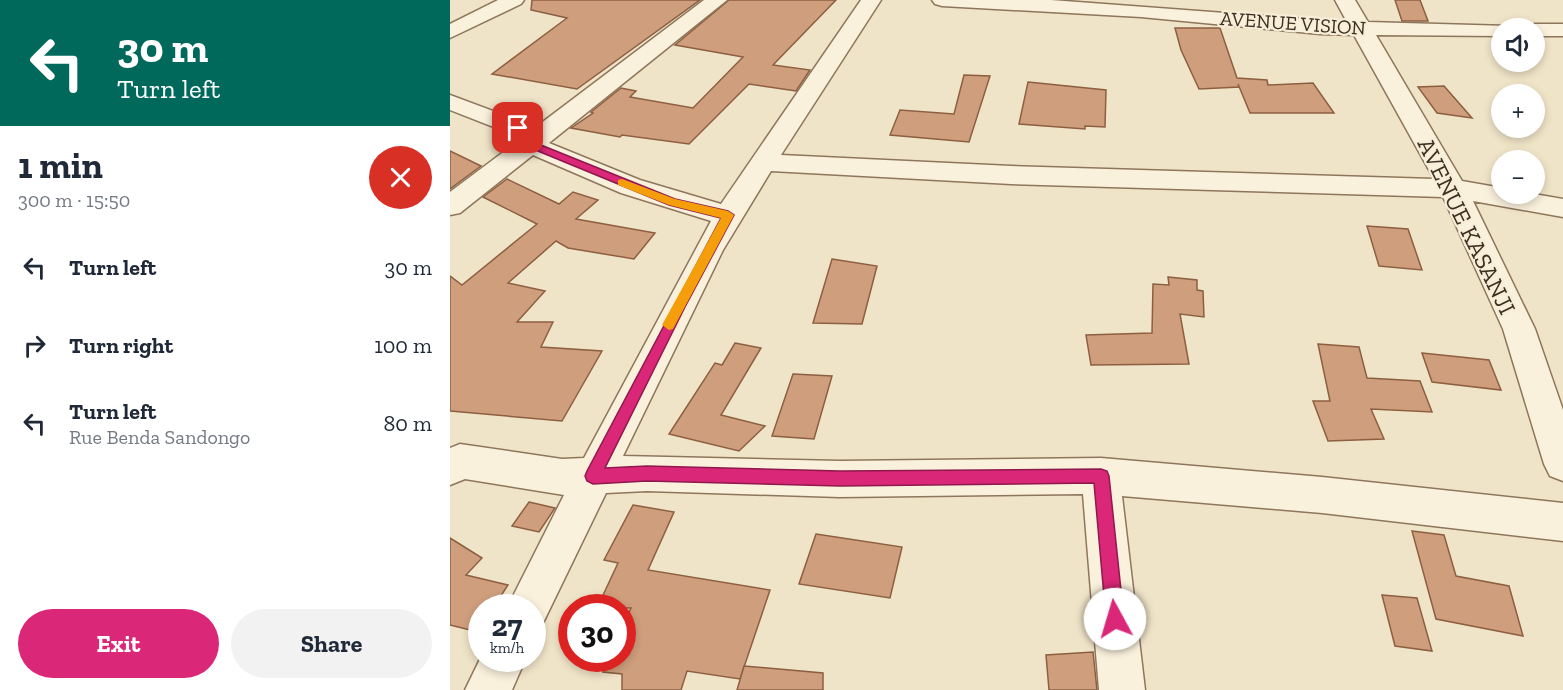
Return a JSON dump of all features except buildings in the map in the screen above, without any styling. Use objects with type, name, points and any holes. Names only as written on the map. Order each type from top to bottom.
[{"type":"street","points":[[450,32],[514,0]]},
{"type":"street","points":[[450,206],[717,0]]},
{"type":"street","points":[[535,594],[683,298],[728,215],[871,0]]},
{"type":"street","name":"AVENUE VISION","points":[[942,0],[1141,11],[1285,26],[1491,30]]},
{"type":"street","name":"AVENUE KASANJI","points":[[1345,0],[1453,188],[1518,329],[1563,464]]},
{"type":"street","points":[[1545,30],[1563,30]]},
{"type":"street","points":[[450,102],[528,133],[531,143]]},
{"type":"street","points":[[531,143],[673,202],[728,215]]},
{"type":"street","points":[[764,162],[1011,175],[1453,188],[1563,208]]},
{"type":"street","points":[[453,458],[543,475],[593,476],[647,473],[840,479],[1101,476],[1322,495],[1563,522]]},
{"type":"street","points":[[1101,476],[1122,690]]},
{"type":"street","points":[[488,690],[497,672]]},
{"type":"slow traffic","points":[[622,183],[673,202],[728,215],[669,325]]},
{"type":"route","points":[[518,128],[528,133],[531,143],[537,147],[574,163],[673,202],[728,215],[678,307],[593,476],[647,473],[840,479],[1101,476],[1115,619]]}]
